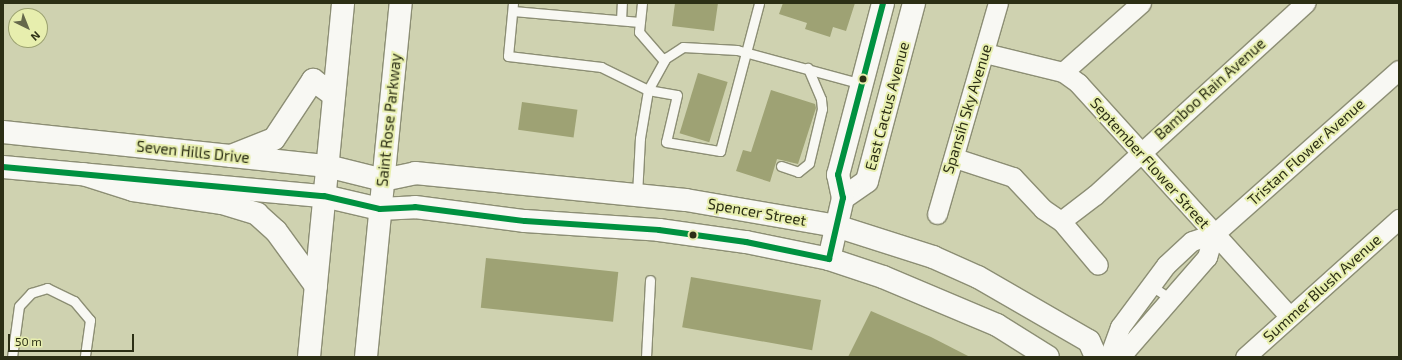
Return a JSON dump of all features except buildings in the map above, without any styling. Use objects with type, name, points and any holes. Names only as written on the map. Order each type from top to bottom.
[{"type":"main road","points":[[309,357],[342,3]]},
{"type":"main road","name":"Saint Rose Parkway","points":[[366,357],[401,3]]},
{"type":"main road","points":[[832,243],[843,198],[838,175],[883,3]]},
{"type":"main road","points":[[899,61],[894,44],[902,3]]},
{"type":"main road","name":"East Cactus Avenue","points":[[843,198],[867,181],[914,3]]},
{"type":"main road","points":[[231,156],[274,139],[314,80],[334,95]]},
{"type":"main road","name":"Seven Hills Drive","points":[[3,132],[327,166],[383,180]]},
{"type":"main road","name":"Seven Hills Drive","points":[[3,167],[324,196],[380,209]]},
{"type":"main road","name":"Spencer Street","points":[[383,180],[415,173],[725,205],[832,243],[949,304],[996,326],[1048,357]]},
{"type":"main road","points":[[83,174],[133,190],[222,203],[257,214],[276,231],[316,286]]},
{"type":"main road","name":"Spencer Street","points":[[380,209],[416,207],[524,221],[660,230],[746,242],[832,243],[932,257],[978,277],[1089,341],[1096,357]]},
{"type":"street","name":"Spansih Sky Avenue","points":[[937,214],[955,158],[998,3]]},
{"type":"street","points":[[1063,72],[1141,3]]},
{"type":"street","name":"Bamboo Rain Avenue","points":[[1061,221],[1140,153],[1304,3]]},
{"type":"street","name":"September Flower Street","points":[[985,53],[1063,72],[1085,91],[1289,316]]},
{"type":"street","name":"Tristan Flower Avenue","points":[[1109,357],[1120,327],[1150,286],[1192,241],[1214,234],[1399,70]]},
{"type":"street","points":[[955,158],[1013,177],[1043,209],[1061,221],[1098,265]]},
{"type":"street","name":"Summer Blush Avenue","points":[[1244,357],[1399,219]]},
{"type":"street","points":[[1120,357],[1169,298],[1207,257],[1214,234]]},
{"type":"lane","points":[[621,20],[622,3]]},
{"type":"lane","points":[[642,3],[639,32],[664,61]]},
{"type":"lane","points":[[640,22],[513,7],[508,56],[601,67],[648,90],[677,96],[666,142],[720,152],[759,3]]},
{"type":"lane","points":[[636,196],[640,138],[648,90],[664,61],[683,47],[701,45],[746,52],[862,84]]},
{"type":"lane","points":[[781,166],[798,172],[809,163],[822,109],[821,99],[808,68]]},
{"type":"lane","points":[[646,357],[650,280]]},
{"type":"lane","points":[[1150,286],[1169,298]]},
{"type":"lane","points":[[12,357],[19,306],[31,293],[47,288],[74,301],[90,320],[84,357]]},
{"type":"transit line","points":[[3,167],[324,196],[380,209],[415,207],[525,221],[659,230],[746,242],[829,259],[843,198],[838,175],[883,3]]}]
